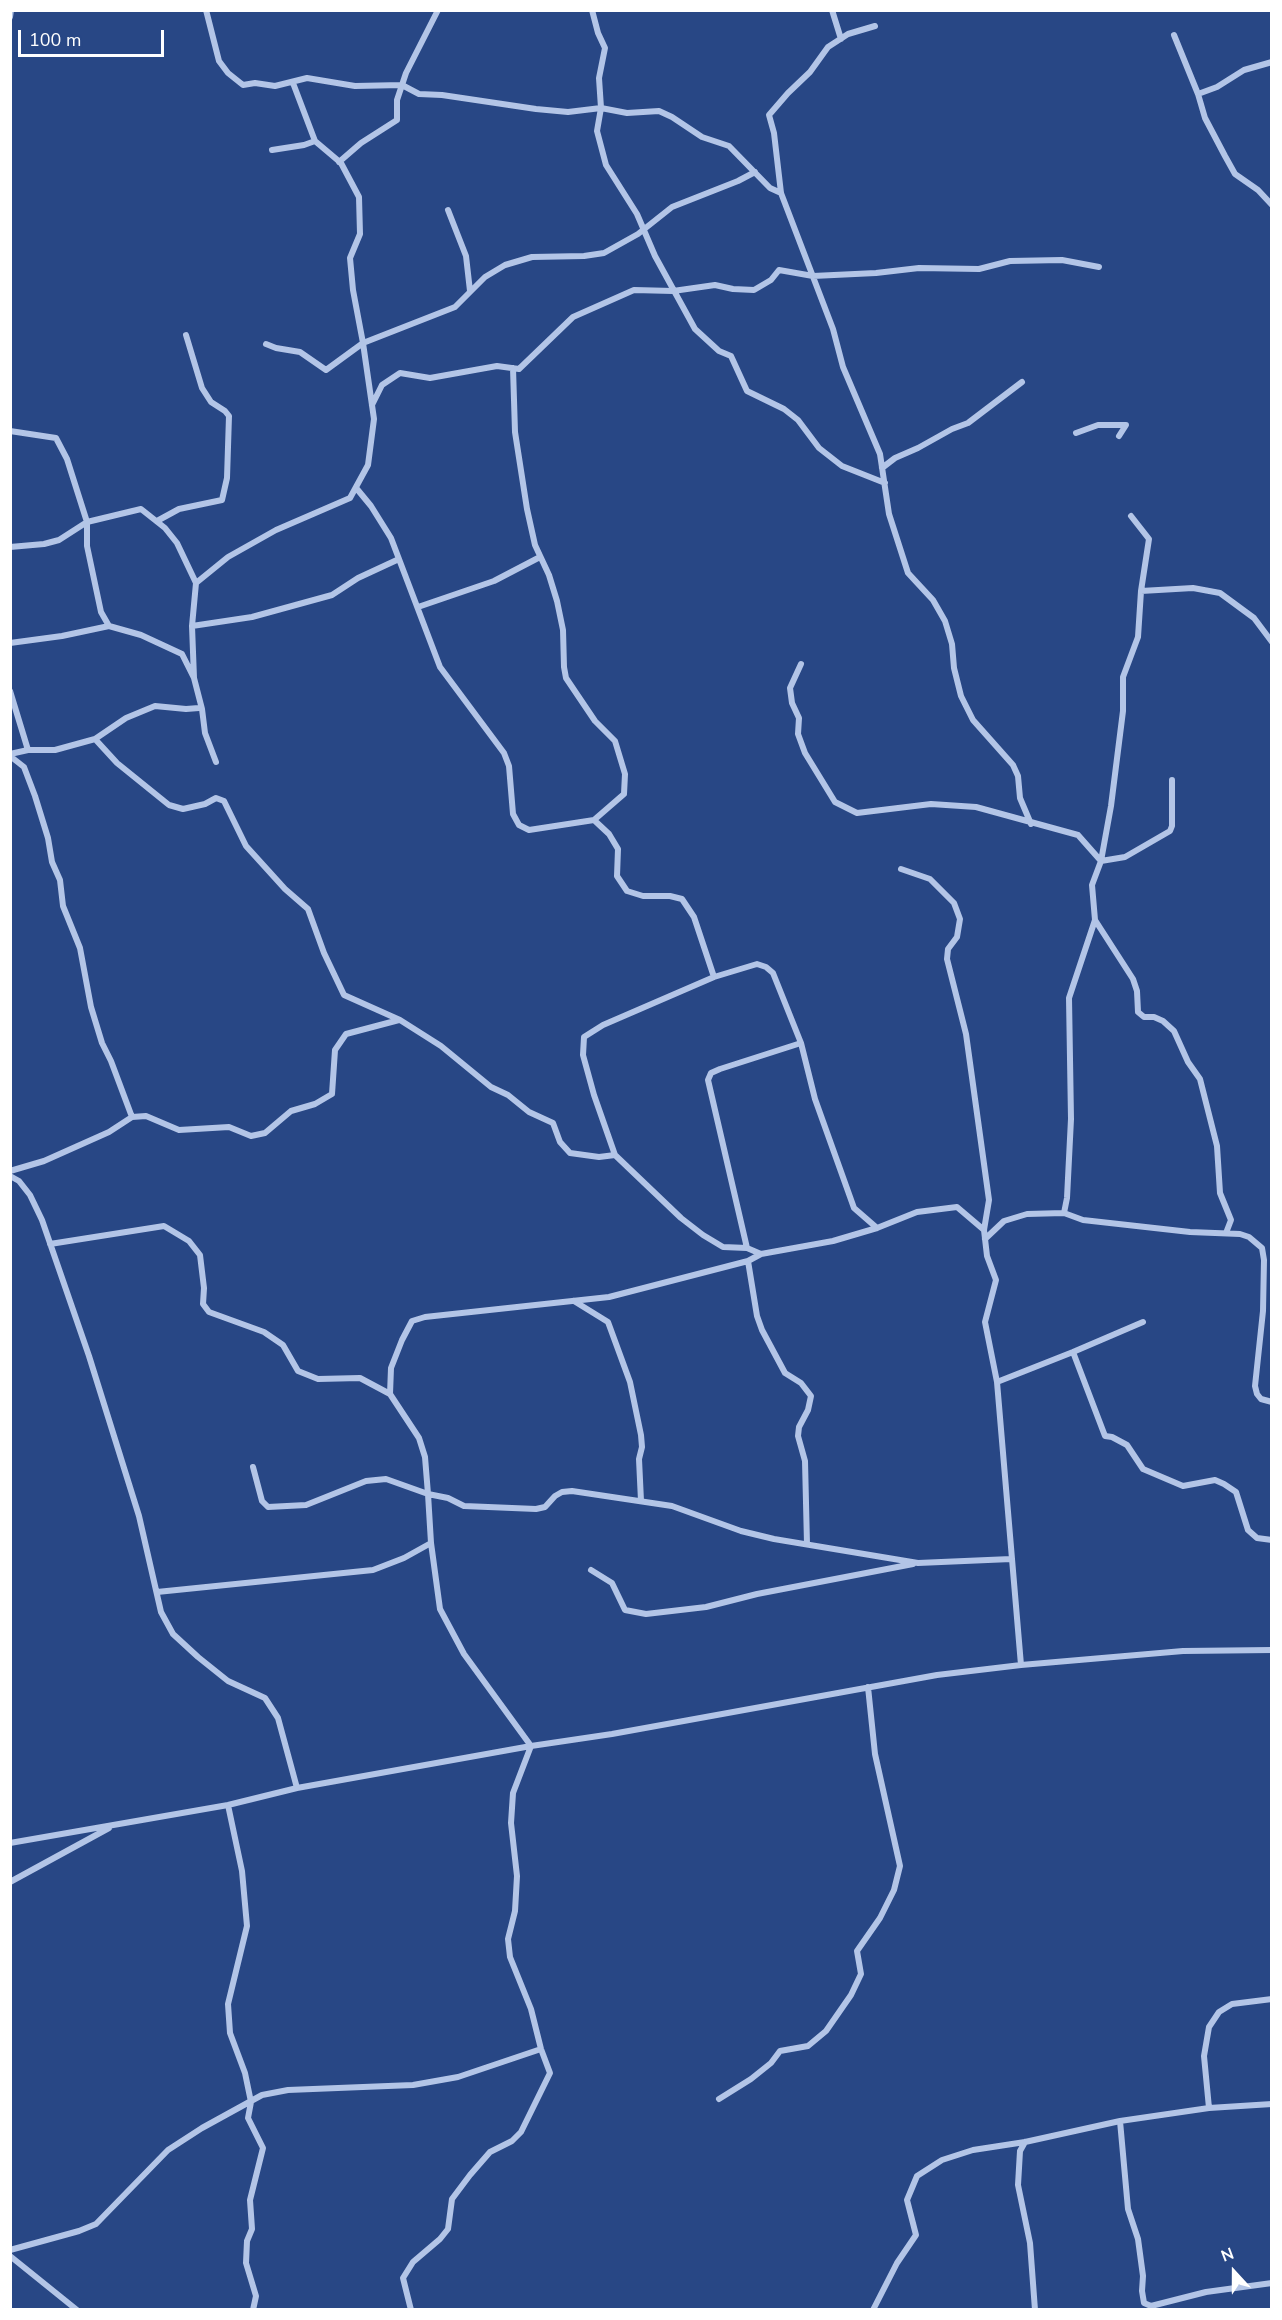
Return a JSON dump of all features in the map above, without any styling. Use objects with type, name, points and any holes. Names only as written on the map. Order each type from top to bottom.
[{"type":"street","points":[[10,17],[11,10]]},
{"type":"street","points":[[206,10],[219,61],[228,73],[243,85],[255,83],[275,86],[307,78],[356,86],[402,85],[419,94],[442,95],[536,109],[568,112],[601,108],[627,113],[659,111],[702,137],[729,146],[770,188],[781,193]]},
{"type":"street","points":[[339,162],[361,143],[397,120],[397,100],[406,73],[438,10]]},
{"type":"street","points":[[592,10],[605,48],[599,78],[602,94],[597,131],[606,165],[638,214],[655,256],[695,329],[719,351],[731,356],[747,391],[784,409],[798,420],[819,448],[842,466],[885,483]]},
{"type":"street","points":[[832,10],[841,39]]},
{"type":"street","points":[[875,26],[828,46],[810,72],[769,115],[774,133],[781,193],[833,329],[843,367],[880,454],[889,514],[908,573],[933,600],[945,621],[952,644],[954,668],[961,696],[973,720],[1013,765],[1018,776],[1020,798],[1031,824]]},
{"type":"street","points":[[1174,35],[1198,94],[1205,118],[1235,174],[1258,190],[1272,205]]},
{"type":"street","points":[[1198,94],[1217,87],[1244,70],[1272,62]]},
{"type":"street","points":[[196,583],[228,557],[276,530],[350,498],[357,489],[368,465],[374,419],[363,343],[352,290],[350,258],[360,234],[358,197],[339,162],[315,141],[293,83]]},
{"type":"street","points":[[272,150],[315,141]]},
{"type":"street","points":[[266,344],[300,352],[326,370],[363,343],[455,307],[484,277],[506,265],[532,257],[584,256],[604,253],[643,230],[672,207],[755,172]]},
{"type":"street","points":[[448,210],[466,256],[470,291]]},
{"type":"street","points":[[372,406],[382,385],[400,373],[430,378],[497,366],[519,369],[573,317],[634,290],[673,291],[715,285],[754,290],[771,280],[779,270],[813,276],[919,268],[979,269],[1010,261],[1062,260],[1099,267]]},
{"type":"street","points":[[157,521],[179,509],[222,500],[227,478],[229,416],[211,402],[202,388],[186,335]]},
{"type":"street","points":[[357,489],[380,519],[399,560],[440,667],[504,753],[509,766],[513,814],[519,825],[529,830],[594,820],[624,794],[625,774],[615,741],[595,721],[566,678],[563,630],[557,601],[549,575],[535,545],[527,509],[514,432],[513,368]]},
{"type":"street","points":[[882,468],[895,458],[951,429],[968,423],[1022,382]]},
{"type":"street","points":[[1076,433],[1098,425],[1126,425],[1119,436]]},
{"type":"street","points":[[10,431],[56,438],[67,459],[87,522],[87,546],[101,612],[109,626]]},
{"type":"street","points":[[10,547],[44,544],[59,540],[87,522],[141,509],[165,528],[177,543],[196,583],[192,626],[194,678]]},
{"type":"street","points":[[1064,1213],[1067,1198],[1071,1119],[1069,998],[1095,920],[1092,885],[1101,861],[1123,711],[1123,677],[1138,637],[1141,591],[1149,539],[1131,516]]},
{"type":"street","points":[[418,607],[494,581],[540,557]]},
{"type":"street","points":[[192,626],[252,617],[332,595],[358,578],[399,560]]},
{"type":"street","points":[[1141,591],[1193,588],[1221,593],[1254,618],[1272,642]]},
{"type":"street","points":[[10,643],[62,636],[109,626],[141,635],[182,654],[194,678],[205,733],[216,762]]},
{"type":"street","points":[[801,664],[790,688],[792,703],[799,718],[798,734],[805,753],[835,802],[858,813],[931,804],[976,807],[1031,824],[1078,835],[1101,861]]},
{"type":"street","points":[[10,692],[28,750]]},
{"type":"street","points":[[10,755],[28,750],[55,750],[95,738],[126,718],[155,706],[199,708]]},
{"type":"street","points":[[95,738],[117,763],[169,805],[183,809],[205,804],[216,798],[224,801],[246,846],[285,889],[308,909],[324,953],[344,995],[400,1020],[441,1046],[491,1087],[508,1095],[529,1112],[553,1123],[560,1142],[570,1153],[599,1157],[615,1155]]},
{"type":"street","points":[[10,755],[24,767],[35,796],[60,880],[63,906],[80,948],[96,1025],[132,1117]]},
{"type":"street","points":[[1101,861],[1125,857],[1170,831],[1172,826],[1172,780]]},
{"type":"street","points":[[594,820],[609,834],[618,849],[617,876],[627,891],[643,896],[670,896],[682,899],[694,916],[714,977]]},
{"type":"street","points":[[901,869],[930,879],[954,903],[960,919],[957,937],[948,949],[947,959],[966,1034],[989,1200],[984,1230],[987,1256],[996,1280],[985,1322],[997,1382],[1021,1665]]},
{"type":"street","points":[[1095,920],[1133,979],[1137,991],[1138,1012],[1144,1017],[1154,1017],[1163,1021],[1174,1031],[1188,1062],[1200,1079],[1217,1146],[1220,1193],[1231,1220],[1226,1233]]},
{"type":"street","points":[[761,1254],[747,1248],[723,1247],[702,1236],[615,1155],[594,1095],[583,1054],[585,1037],[603,1025],[714,977],[757,964],[773,973],[801,1043],[815,1099],[850,1198],[862,1216],[877,1228]]},
{"type":"street","points":[[10,1171],[44,1161],[109,1132],[132,1117],[146,1116],[179,1130],[229,1127],[250,1136],[265,1133],[291,1111],[315,1104],[332,1094],[335,1050],[346,1034],[400,1020]]},
{"type":"street","points":[[747,1248],[708,1080],[711,1073],[720,1069],[801,1043]]},
{"type":"street","points":[[10,1176],[19,1181],[30,1195],[50,1244],[89,1356],[139,1516],[161,1612],[173,1634],[228,1681],[265,1698],[278,1718],[297,1788]]},
{"type":"street","points":[[390,1394],[391,1368],[412,1321],[425,1317],[609,1297],[748,1261],[761,1254],[833,1241],[877,1228],[917,1212],[957,1207],[984,1230]]},
{"type":"street","points":[[985,1239],[1004,1221],[1027,1214],[1064,1213],[1083,1220],[1249,1237],[1262,1248],[1264,1260],[1263,1311],[1255,1386],[1261,1399],[1272,1402]]},
{"type":"street","points":[[50,1244],[164,1226],[189,1241],[200,1255],[204,1288],[203,1304],[209,1312],[264,1332],[283,1345],[298,1371],[318,1378],[360,1378],[390,1394],[419,1438],[425,1457],[430,1543],[440,1609],[464,1654],[531,1746]]},
{"type":"street","points":[[748,1261],[757,1316],[762,1330],[785,1373],[801,1383],[811,1396],[808,1410],[799,1427],[798,1436],[805,1461],[807,1544]]},
{"type":"street","points":[[573,1301],[608,1322],[630,1382],[641,1435],[642,1447],[639,1459],[641,1501]]},
{"type":"street","points":[[997,1382],[1143,1322]]},
{"type":"street","points":[[1073,1352],[1101,1431],[1105,1436],[1127,1445],[1143,1469],[1183,1486],[1215,1480],[1224,1484],[1236,1492],[1248,1530],[1257,1538],[1272,1540]]},
{"type":"street","points":[[253,1467],[262,1501],[268,1507],[306,1505],[357,1484],[386,1479],[428,1494],[438,1494],[472,1508],[536,1509],[545,1507],[562,1492],[572,1491],[672,1506],[741,1531],[774,1539],[918,1563]]},
{"type":"street","points":[[157,1592],[373,1570],[404,1558],[430,1543]]},
{"type":"street","points":[[591,1570],[612,1583],[625,1610],[646,1614],[705,1607],[757,1594],[918,1563],[1011,1559]]},
{"type":"street","points":[[10,1843],[228,1805],[297,1788],[937,1675],[1183,1651],[1272,1650]]},
{"type":"street","points":[[719,2099],[771,2063],[780,2050],[808,2046],[826,2031],[856,1985],[861,1974],[857,1951],[880,1918],[894,1890],[900,1866],[875,1754],[868,1687]]},
{"type":"street","points":[[411,2310],[403,2278],[413,2262],[448,2229],[452,2199],[470,2175],[490,2152],[512,2141],[521,2132],[550,2073],[531,2009],[510,1957],[508,1939],[515,1911],[517,1876],[511,1823],[513,1792],[531,1746]]},
{"type":"street","points":[[228,1805],[242,1871],[247,1926],[228,2004],[230,2033],[251,2102],[248,2118],[263,2148],[250,2200],[252,2229],[247,2241],[246,2263],[256,2296],[254,2310]]},
{"type":"street","points":[[10,1882],[115,1825]]},
{"type":"street","points":[[1209,2108],[1204,2056],[1209,2027],[1219,2012],[1232,2004],[1272,2000]]},
{"type":"street","points":[[10,2250],[96,2224],[168,2150],[202,2128],[262,2095],[288,2090],[413,2085],[458,2077],[541,2049]]},
{"type":"street","points":[[873,2310],[897,2263],[916,2235],[907,2200],[916,2176],[942,2160],[973,2150],[1025,2142],[1119,2121],[1209,2108],[1272,2104]]},
{"type":"street","points":[[1119,2121],[1128,2209],[1138,2239],[1144,2303],[1151,2306],[1206,2292],[1272,2283]]},
{"type":"street","points":[[1025,2142],[1020,2151],[1018,2185],[1030,2243],[1035,2310]]},
{"type":"street","points":[[10,2256],[77,2310]]}]
